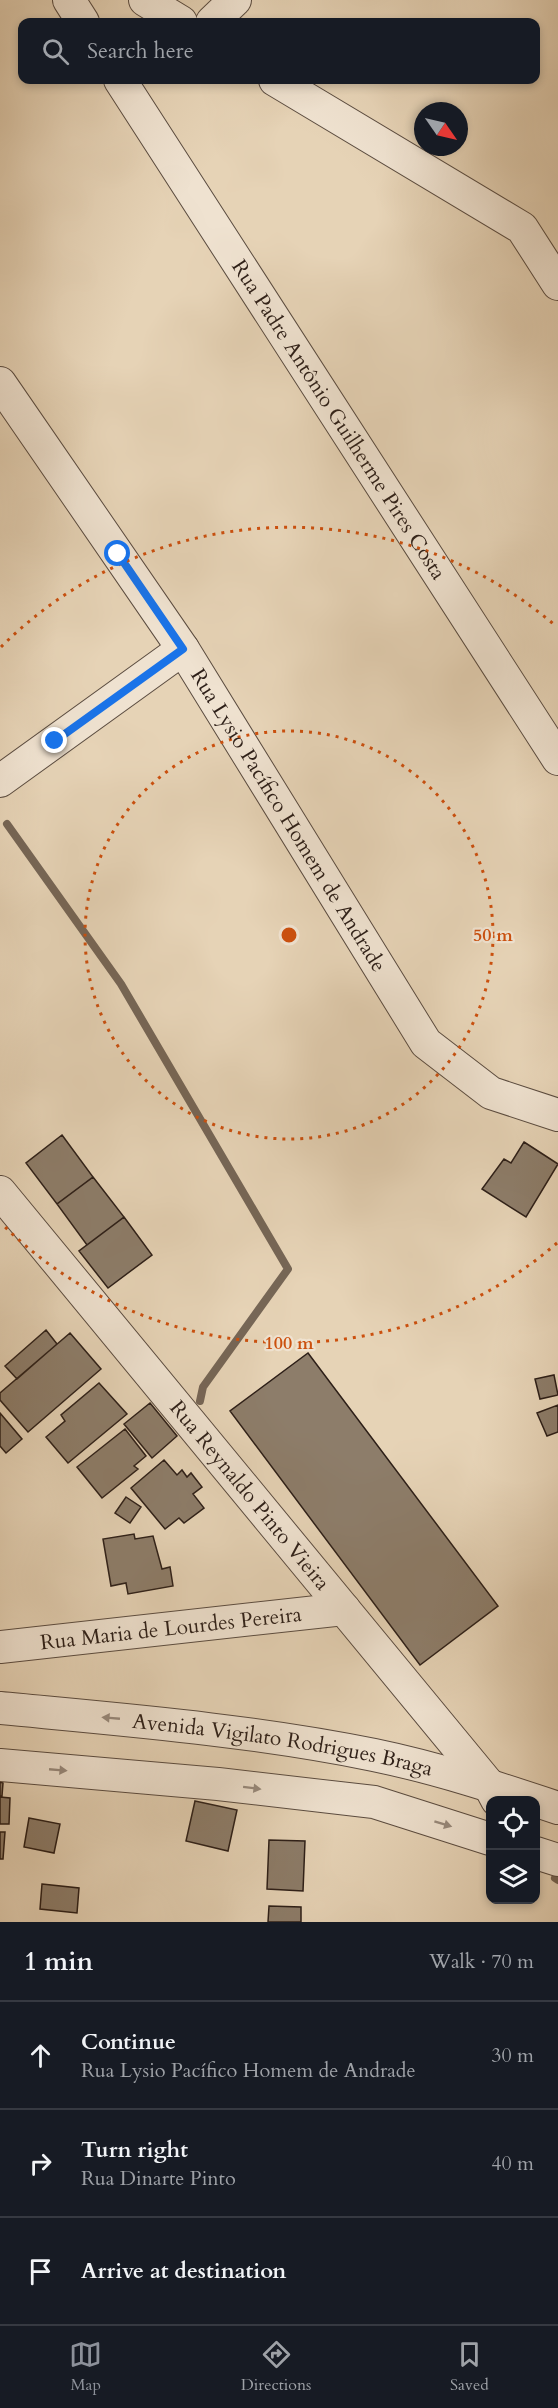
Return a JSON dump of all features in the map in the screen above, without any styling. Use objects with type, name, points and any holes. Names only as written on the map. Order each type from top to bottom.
[{"type":"street","points":[[69,0],[80,18]]},
{"type":"street","points":[[145,0],[174,18]]},
{"type":"street","points":[[216,18],[235,0]]},
{"type":"street","name":"Rua Padre Antônio Guilherme Pires Costa","points":[[123,84],[558,759]]},
{"type":"street","points":[[282,84],[522,228],[558,284]]},
{"type":"street","name":"Rua Lysio Pacífico Homem de Andrade","points":[[0,383],[183,649],[426,1043],[491,1093],[558,1115]]},
{"type":"street","points":[[0,781],[183,649]]},
{"type":"street","name":"Rua Reynaldo Pinto Vieira","points":[[0,1192],[493,1793]]},
{"type":"street","name":"Rua Maria de Lourdes Pereira","points":[[0,1647],[344,1609]]},
{"type":"street","name":"Avenida Vigilato Rodrigues Braga","points":[[0,1708],[216,1728],[375,1755],[493,1793],[558,1808]]},
{"type":"street","name":"Avenida Vigilato Rodrigues Braga","points":[[0,1765],[218,1784],[374,1802],[486,1838]]},
{"type":"street","points":[[540,1854],[558,1860]]},
{"type":"building","points":[[62,1135],[93,1177],[57,1204],[26,1163]]},
{"type":"building","points":[[524,1142],[558,1164],[526,1217],[482,1189],[504,1159],[511,1163]]},
{"type":"building","points":[[93,1177],[124,1217],[87,1245],[57,1204]]},
{"type":"building","points":[[124,1217],[152,1255],[108,1288],[79,1251]]},
{"type":"building","points":[[46,1330],[57,1344],[17,1379],[5,1366]]},
{"type":"building","points":[[70,1333],[101,1369],[28,1432],[0,1400],[0,1393]]},
{"type":"building","points":[[308,1353],[498,1606],[420,1665],[230,1411]]},
{"type":"building","points":[[554,1375],[558,1395],[540,1399],[535,1379]]},
{"type":"building","points":[[99,1383],[127,1414],[68,1463],[46,1437],[65,1421],[61,1415]]},
{"type":"building","points":[[150,1403],[177,1436],[152,1458],[124,1424]]},
{"type":"building","points":[[558,1405],[558,1432],[547,1436],[537,1413]]},
{"type":"building","points":[[0,1413],[22,1439],[6,1453],[0,1446]]},
{"type":"building","points":[[125,1429],[146,1456],[134,1466],[138,1469],[102,1498],[77,1467]]},
{"type":"building","points":[[164,1460],[177,1475],[182,1470],[187,1477],[191,1473],[202,1487],[193,1494],[204,1508],[184,1523],[179,1518],[165,1529],[131,1488]]},
{"type":"building","points":[[126,1497],[141,1507],[130,1523],[115,1513]]},
{"type":"building","points":[[134,1534],[135,1539],[153,1536],[162,1569],[170,1567],[173,1586],[128,1594],[126,1583],[111,1586],[103,1539]]},
{"type":"building","points":[[0,1782],[3,1783],[2,1796],[0,1796]]},
{"type":"building","points":[[0,1797],[10,1798],[9,1824],[0,1824]]},
{"type":"building","points":[[195,1801],[237,1810],[228,1851],[186,1841]]},
{"type":"building","points":[[29,1818],[60,1824],[54,1853],[24,1847]]},
{"type":"building","points":[[0,1832],[5,1832],[3,1859],[0,1859]]},
{"type":"building","points":[[269,1840],[305,1841],[303,1891],[267,1889]]},
{"type":"building","points":[[42,1884],[79,1888],[77,1913],[40,1909]]},
{"type":"building","points":[[269,1906],[301,1907],[301,1922],[268,1922]]},
{"type":"waterway","points":[[7,824],[121,984],[288,1269],[203,1387],[200,1401]]},
{"type":"route","points":[[55,741],[183,649],[118,554]]}]
